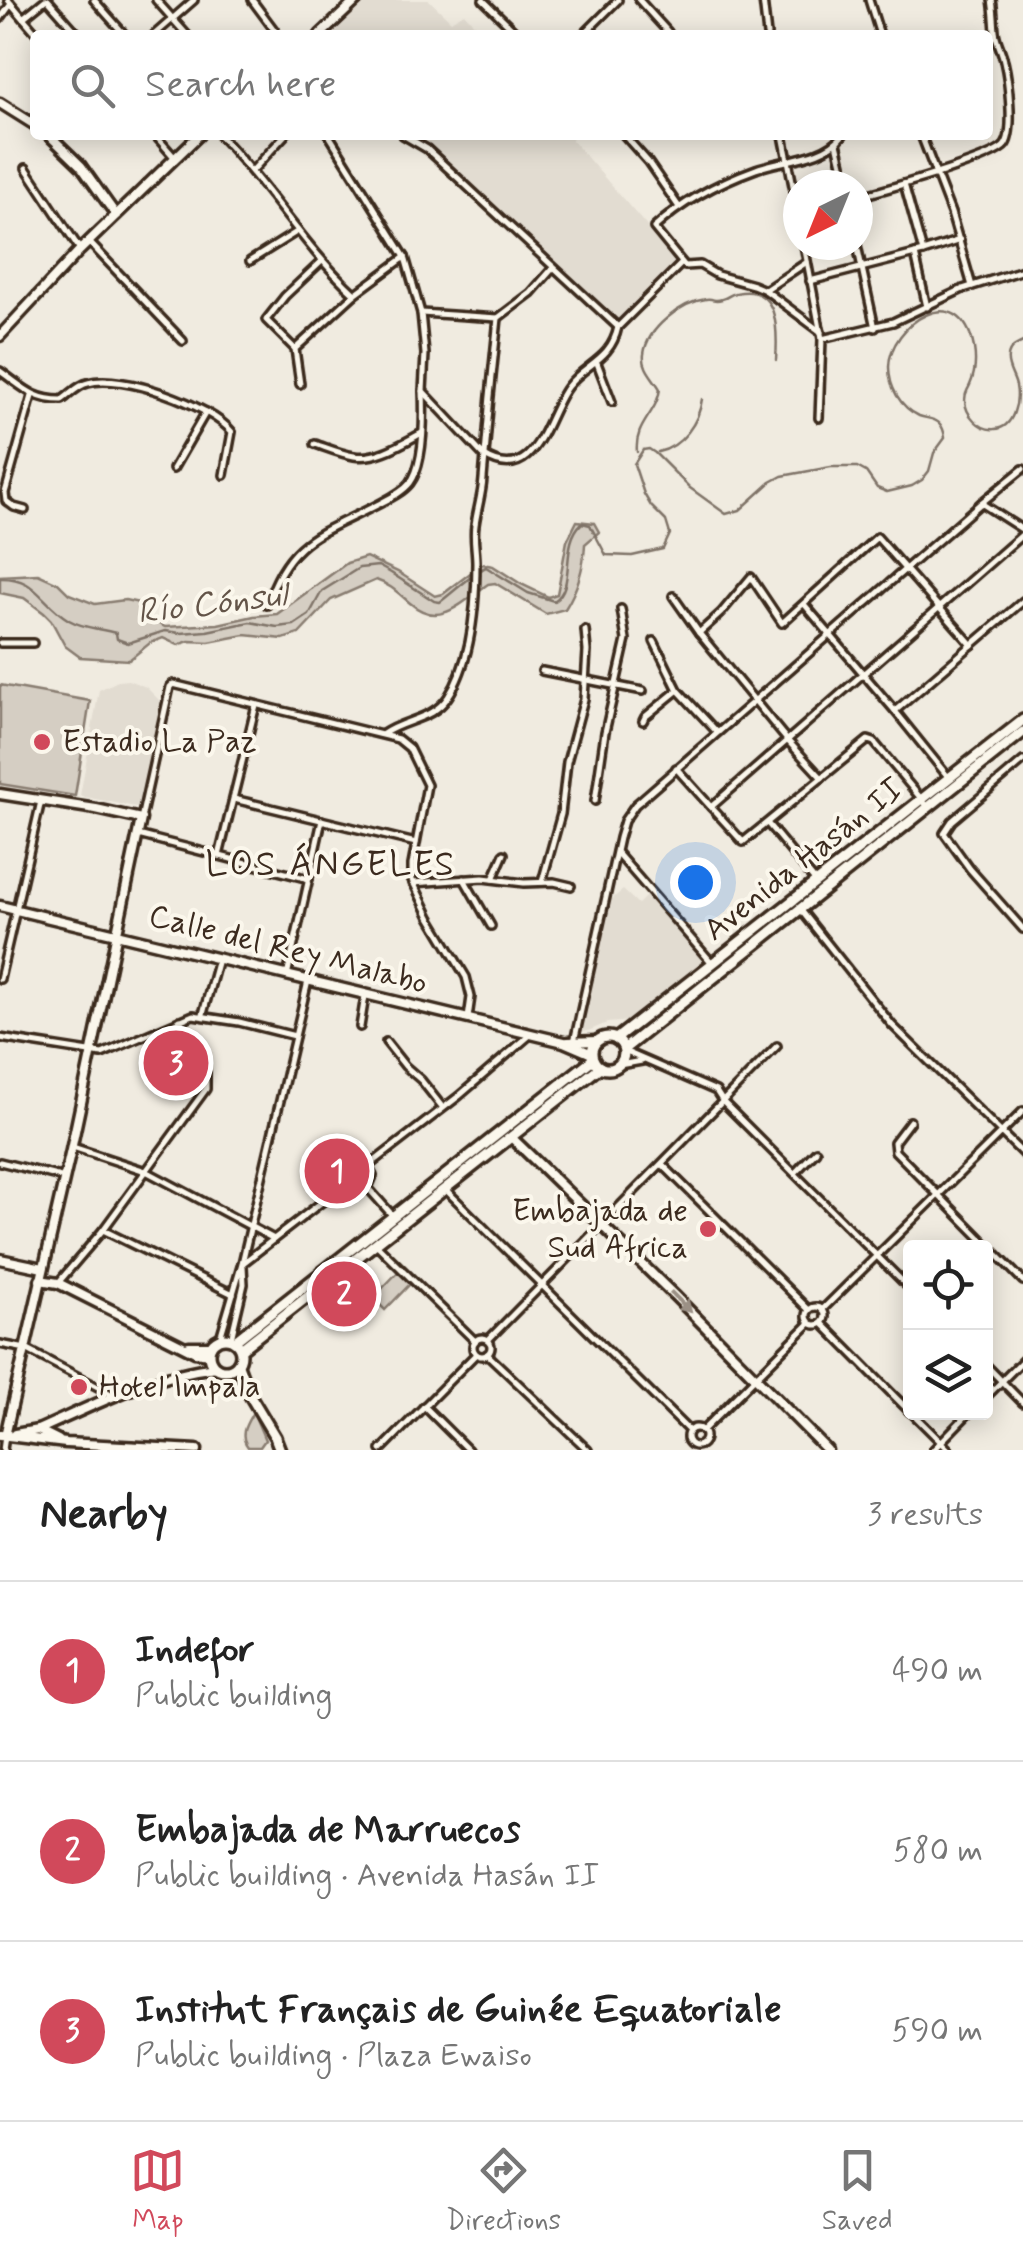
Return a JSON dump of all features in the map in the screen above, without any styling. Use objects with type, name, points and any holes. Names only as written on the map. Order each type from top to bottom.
[{"type":"main road","name":"Avenida Hasán II","points":[[624,1050],[1023,720]]},
{"type":"main road","name":"Avenida Hasán II","points":[[616,1039],[797,905],[816,884],[1023,732]]},
{"type":"main road","points":[[222,1346],[374,1243],[511,1136],[595,1060],[597,1041],[606,1037],[616,1039],[624,1050],[620,1064],[608,1069],[595,1060]]},
{"type":"main road","points":[[222,1346],[595,1060]]},
{"type":"main road","points":[[222,1346],[242,1357],[238,1365],[248,1392],[280,1450]]},
{"type":"main road","points":[[221,1369],[222,1346]]},
{"type":"main road","points":[[221,1369],[238,1365]]},
{"type":"main road","points":[[221,1369],[248,1392]]},
{"type":"main road","points":[[275,1437],[289,1450]]},
{"type":"street","points":[[24,18],[46,0],[74,30]]},
{"type":"street","points":[[94,0],[121,30]]},
{"type":"street","points":[[156,0],[183,30]]},
{"type":"street","points":[[160,30],[194,0]]},
{"type":"street","points":[[252,0],[274,30]]},
{"type":"street","points":[[325,30],[357,0]]},
{"type":"street","points":[[483,0],[514,30]]},
{"type":"street","points":[[588,30],[618,0]]},
{"type":"street","points":[[639,0],[666,30]]},
{"type":"street","points":[[763,0],[766,30]]},
{"type":"street","points":[[869,0],[878,30]]},
{"type":"street","points":[[992,0],[992,30]]},
{"type":"street","points":[[0,19],[9,2],[34,30]]},
{"type":"street","points":[[873,193],[971,163],[1006,144],[1008,86],[1004,57],[993,38]]},
{"type":"street","points":[[0,103],[30,121]]},
{"type":"street","points":[[54,140],[81,166],[116,215]]},
{"type":"street","points":[[159,140],[175,158]]},
{"type":"street","points":[[0,336],[80,250],[194,140]]},
{"type":"street","points":[[223,140],[253,171],[322,261],[355,294]]},
{"type":"street","points":[[253,171],[280,140]]},
{"type":"street","points":[[267,605],[282,567],[310,538],[410,484],[418,466],[425,354],[422,313],[405,257],[332,140]]},
{"type":"street","points":[[412,140],[427,149],[618,327]]},
{"type":"street","points":[[628,140],[678,208]]},
{"type":"street","points":[[784,140],[789,170]]},
{"type":"street","points":[[839,140],[826,148],[758,168],[678,208],[654,228],[688,268],[700,265],[717,275],[765,290],[822,336],[875,328],[972,286],[1023,270]]},
{"type":"street","points":[[923,140],[960,240],[972,286]]},
{"type":"street","points":[[836,143],[843,170]]},
{"type":"street","points":[[26,168],[80,250]]},
{"type":"street","points":[[904,184],[927,307]]},
{"type":"street","points":[[250,262],[298,232]]},
{"type":"street","points":[[810,281],[960,240]]},
{"type":"street","points":[[89,242],[182,341]]},
{"type":"street","points":[[295,349],[355,294],[405,257]]},
{"type":"street","points":[[860,260],[875,328]]},
{"type":"street","points":[[300,384],[295,349],[266,320],[322,261]]},
{"type":"street","points":[[765,290],[807,262],[822,336],[819,418]]},
{"type":"street","points":[[423,391],[491,460],[508,464],[524,458],[550,424],[566,388],[597,363],[618,327],[682,263]]},
{"type":"street","points":[[422,313],[498,318],[531,293],[553,268]]},
{"type":"street","points":[[382,734],[396,725],[427,716],[446,700],[458,678],[470,637],[476,603],[474,529],[483,481],[498,318]]},
{"type":"street","points":[[597,363],[612,402]]},
{"type":"street","points":[[0,371],[32,396],[59,401],[90,382],[129,384],[156,390],[206,412],[232,432],[224,475]]},
{"type":"street","points":[[25,510],[6,502],[4,494],[32,396]]},
{"type":"street","points":[[173,469],[206,412]]},
{"type":"street","points":[[315,444],[366,456],[422,433]]},
{"type":"street","points":[[574,1042],[628,812],[716,731],[1023,468]]},
{"type":"street","points":[[711,807],[1023,532],[981,502]]},
{"type":"street","points":[[699,633],[751,577],[782,623],[877,537],[972,645]]},
{"type":"street","points":[[673,596],[786,740],[822,778]]},
{"type":"street","points":[[895,710],[1023,600]]},
{"type":"street","points":[[803,603],[949,778]]},
{"type":"street","points":[[595,801],[605,732],[626,640],[622,609]]},
{"type":"street","points":[[542,882],[561,814],[567,762],[579,723],[586,680],[585,630]]},
{"type":"street","points":[[654,641],[678,690],[716,731]]},
{"type":"street","points":[[0,643],[33,643]]},
{"type":"street","points":[[542,671],[643,692]]},
{"type":"street","points":[[3,1450],[3,1435],[72,1146],[170,686],[394,737],[408,748],[426,781],[411,873],[430,916],[466,977],[471,997],[468,1019]]},
{"type":"street","points":[[643,721],[678,690]]},
{"type":"street","points":[[220,856],[256,705]]},
{"type":"street","points":[[394,737],[396,725]]},
{"type":"street","points":[[676,768],[743,842],[868,740],[874,742],[925,803]]},
{"type":"street","points":[[1023,760],[952,821],[944,833],[1023,929]]},
{"type":"street","points":[[0,794],[142,818]]},
{"type":"street","points":[[234,799],[416,843]]},
{"type":"street","points":[[0,979],[40,800]]},
{"type":"street","points":[[287,976],[322,820]]},
{"type":"street","points":[[768,824],[816,884]]},
{"type":"street","points":[[138,836],[308,879]]},
{"type":"street","points":[[617,853],[713,964]]},
{"type":"street","points":[[493,879],[504,854]]},
{"type":"street","points":[[464,879],[491,926]]},
{"type":"street","points":[[414,883],[493,879],[571,886]]},
{"type":"street","points":[[797,905],[892,1025],[1023,1154]]},
{"type":"street","name":"Calle del Rey Malabo","points":[[0,906],[530,1035],[564,1042],[597,1041]]},
{"type":"street","points":[[203,1015],[218,959]]},
{"type":"street","points":[[222,1346],[308,980]]},
{"type":"street","points":[[360,1027],[365,996]]},
{"type":"street","points":[[0,1038],[102,1054],[193,1014],[295,1036]]},
{"type":"street","points":[[58,1284],[103,1230],[208,1084],[180,1020]]},
{"type":"street","points":[[242,1264],[530,1035]]},
{"type":"street","points":[[386,1042],[443,1108]]},
{"type":"street","name":"Calle del Rey Malabo","points":[[564,1042],[595,1060]]},
{"type":"street","points":[[488,1340],[776,1046]]},
{"type":"street","points":[[624,1050],[719,1094],[903,1282]]},
{"type":"street","points":[[620,1064],[645,1061]]},
{"type":"street","points":[[822,1310],[1023,1112]]},
{"type":"street","points":[[910,1121],[893,1146],[1023,1281]]},
{"type":"street","points":[[511,1136],[826,1450]]},
{"type":"street","points":[[72,1146],[146,1171],[274,1239]]},
{"type":"street","points":[[795,1174],[816,1151]]},
{"type":"street","points":[[0,1162],[64,1178]]},
{"type":"street","points":[[662,1164],[809,1310]]},
{"type":"street","points":[[346,1184],[356,1190],[368,1188],[373,1176],[368,1166]]},
{"type":"street","points":[[368,1188],[393,1216]]},
{"type":"street","points":[[444,1188],[688,1431]]},
{"type":"street","points":[[103,1230],[233,1294]]},
{"type":"street","points":[[374,1243],[475,1341]]},
{"type":"street","points":[[0,1258],[43,1268]]},
{"type":"street","points":[[32,1434],[116,1396],[187,1370],[222,1346],[244,1284],[242,1264]]},
{"type":"street","points":[[40,1280],[58,1284],[184,1346],[222,1346]]},
{"type":"street","points":[[809,1310],[822,1310],[822,1323],[815,1326],[806,1318],[809,1310]]},
{"type":"street","points":[[702,1431],[810,1323]]},
{"type":"street","points":[[822,1323],[903,1404]]},
{"type":"street","points":[[488,1340],[492,1347],[488,1354],[476,1354],[475,1341],[488,1340]]},
{"type":"street","points":[[0,1344],[26,1349],[116,1396]]},
{"type":"street","points":[[380,1450],[476,1354]]},
{"type":"street","points":[[488,1354],[588,1450]]},
{"type":"street","points":[[993,1391],[1023,1360]]},
{"type":"street","points":[[187,1370],[221,1369]]},
{"type":"street","points":[[993,1373],[1023,1403]]},
{"type":"street","points":[[424,1406],[468,1450]]},
{"type":"street","points":[[919,1420],[949,1450]]},
{"type":"street","points":[[933,1450],[962,1420]]},
{"type":"street","points":[[688,1431],[702,1431],[702,1444],[689,1444],[688,1431]]},
{"type":"street","points":[[3,1435],[32,1434],[66,1443],[197,1450]]},
{"type":"street","points":[[683,1450],[689,1444]]},
{"type":"street","points":[[702,1444],[708,1450]]},
{"type":"shaded area","points":[[367,0],[429,0],[451,21],[464,13],[479,30],[337,30]]},
{"type":"shaded area","points":[[426,140],[572,140],[676,260],[615,322]]},
{"type":"shaded area","points":[[577,521],[594,523],[599,532],[585,544],[579,578],[565,609],[546,614],[495,583],[450,610],[431,614],[376,580],[331,600],[299,634],[283,639],[245,635],[178,645],[163,638],[129,660],[80,657],[65,646],[44,613],[24,598],[0,593],[0,576],[38,574],[58,583],[69,594],[95,604],[125,600],[144,604],[148,618],[165,627],[218,624],[277,614],[347,563],[366,557],[435,596],[482,564],[493,566],[548,597],[557,594],[567,541]]},
{"type":"shaded area","points":[[128,680],[146,687],[166,707],[142,801],[136,807],[80,796],[99,690]]},
{"type":"shaded area","name":"Estadio La Paz","points":[[0,685],[90,701],[75,796],[0,784]]},
{"type":"shaded area","points":[[623,890],[638,904],[649,893],[706,960],[631,1021],[580,1030],[607,903]]},
{"type":"shaded area","points":[[399,1271],[411,1283],[385,1310],[373,1298]]},
{"type":"shaded area","points":[[253,1412],[265,1440],[260,1447],[248,1447],[244,1438]]},
{"type":"waterway","points":[[637,452],[639,434],[660,389],[645,364],[646,345],[658,326],[676,311],[696,301],[719,300],[736,293],[761,295],[776,323],[776,360]]},
{"type":"waterway","name":"Río Cónsul","points":[[0,578],[30,586],[69,620],[116,633],[117,639],[128,643],[165,631],[207,631],[250,622],[277,627],[294,625],[309,615],[322,591],[359,568],[378,566],[434,601],[440,602],[486,567],[528,593],[554,601],[565,585],[571,542],[582,523],[590,525],[606,555],[632,556],[663,549],[670,534],[666,521],[644,494],[634,464],[643,450],[655,453],[690,488],[726,514],[740,510],[782,476],[831,467],[857,467],[866,472],[877,488],[887,492],[912,486],[929,471],[934,453],[945,438],[938,422],[912,412],[893,389],[889,367],[900,336],[926,315],[941,311],[955,315],[966,326],[975,362],[965,395],[966,405],[974,420],[989,429],[1007,424],[1014,413],[1017,392],[1008,357],[1011,349],[1023,342]]},
{"type":"waterway","points":[[658,452],[675,445],[688,432],[702,399]]},
{"type":"place","name":"Estadio La Paz","points":[[42,742]]},
{"type":"place","name":"Institut Français de Guinée Equatoriale","points":[[176,1063]]},
{"type":"place","name":"Indefor","points":[[337,1171]]},
{"type":"place","name":"Embajada de Sud Africa","points":[[708,1229]]},
{"type":"place","name":"Embajada de Marruecos","points":[[344,1294]]},
{"type":"place","name":"Hotel Impala","points":[[79,1387]]},
{"type":"district","name":"LOS ÁNGELES","points":[[331,865]]}]
